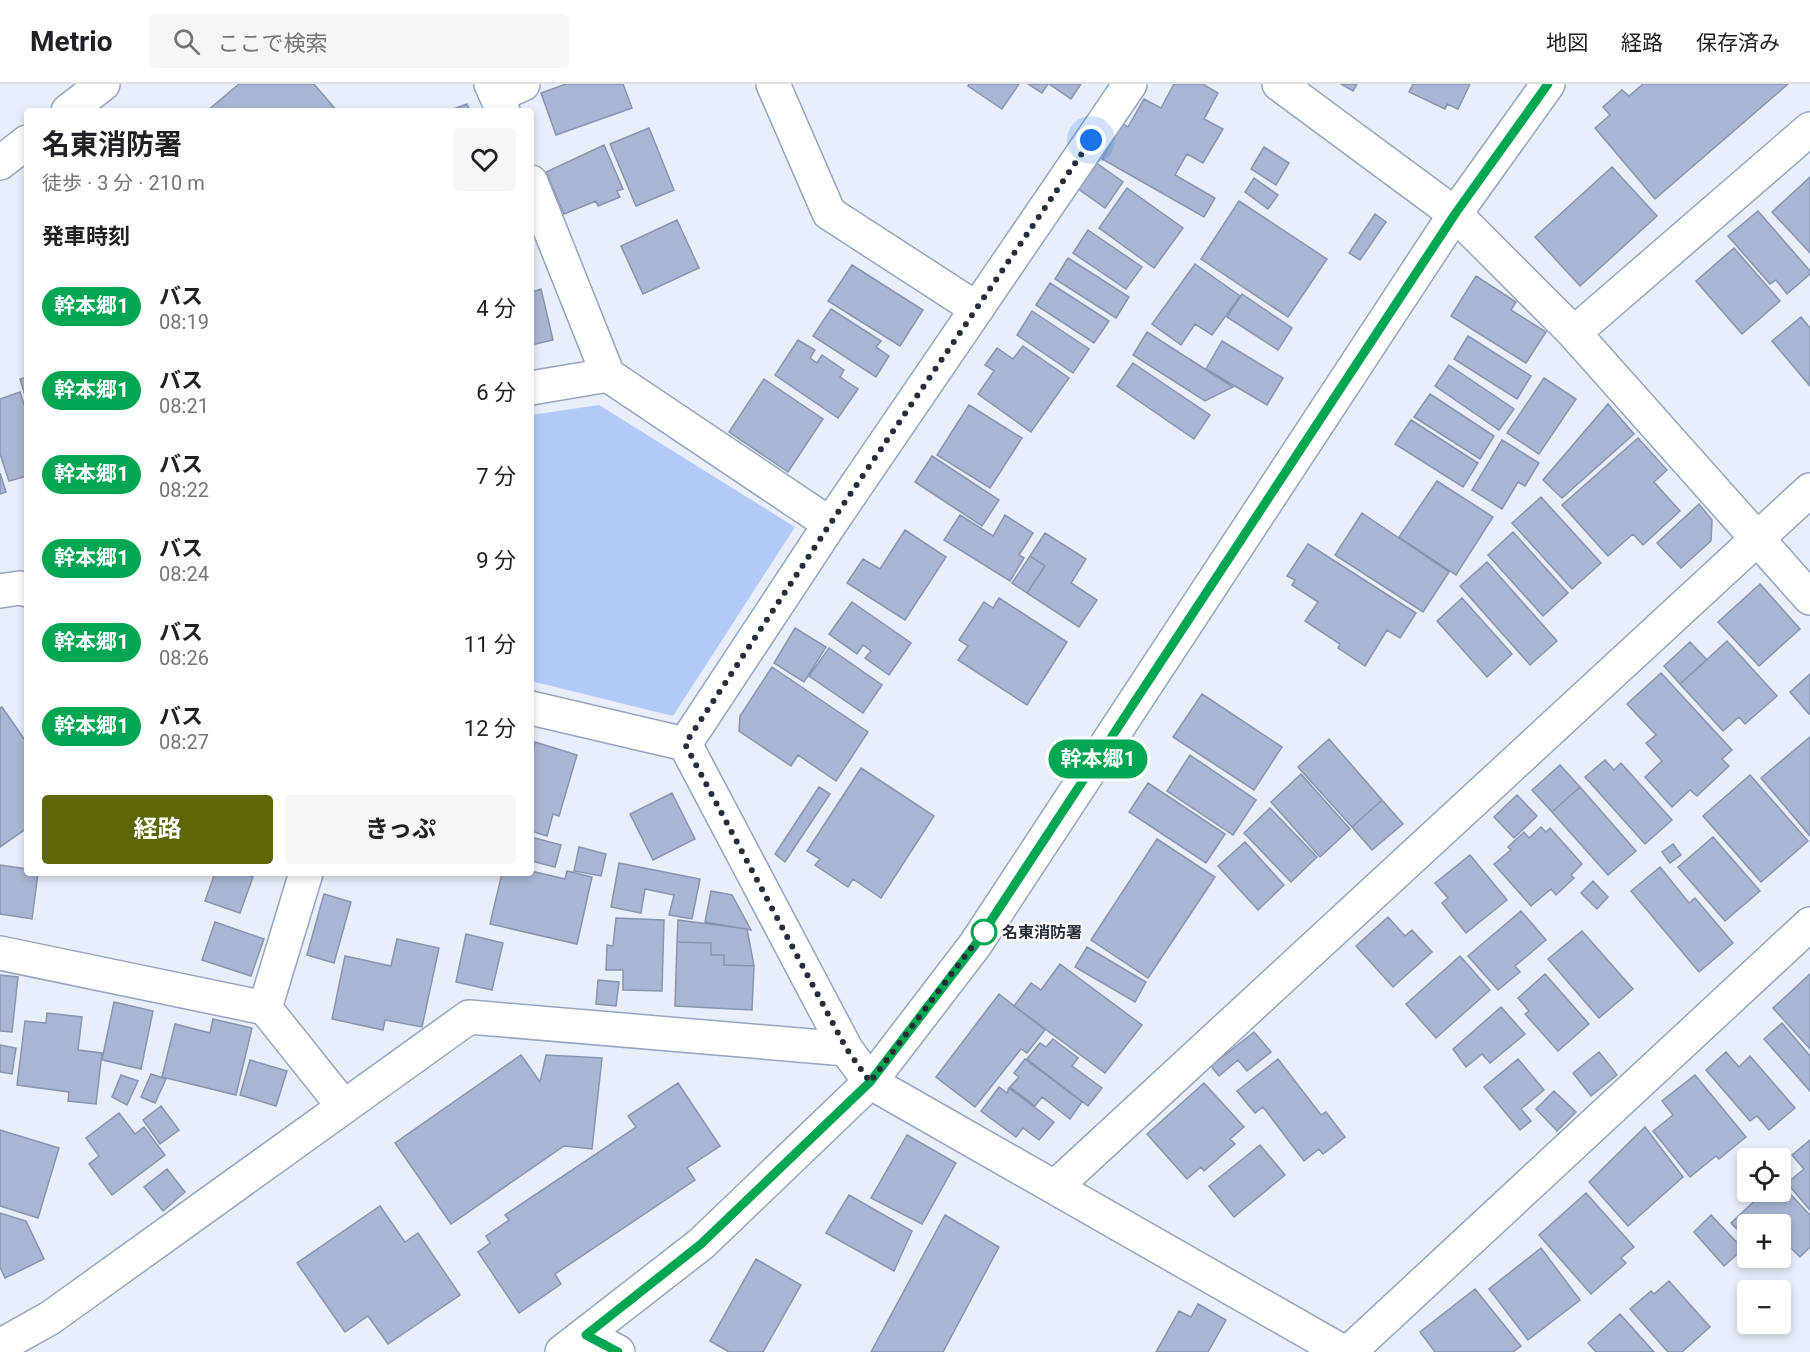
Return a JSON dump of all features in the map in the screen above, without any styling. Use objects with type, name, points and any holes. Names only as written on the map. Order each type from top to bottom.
[{"type":"street","points":[[72,108],[103,84]]},
{"type":"street","points":[[773,84],[829,213],[976,309]]},
{"type":"street","points":[[685,744],[830,524],[1130,84]]},
{"type":"street","points":[[1278,84],[1455,214],[1574,333],[1810,598]]},
{"type":"street","points":[[574,1343],[701,1244],[870,1082],[975,945],[1455,214],[1548,84]]},
{"type":"street","points":[[1574,333],[1810,129]]},
{"type":"street","points":[[0,163],[24,144]]},
{"type":"street","points":[[534,190],[608,375],[830,524]]},
{"type":"street","points":[[534,387],[608,375]]},
{"type":"street","points":[[1055,1187],[1810,490]]},
{"type":"street","points":[[0,591],[24,589]]},
{"type":"street","points":[[534,709],[685,744],[846,1048],[870,1082],[1343,1352]]},
{"type":"street","points":[[265,1008],[305,876]]},
{"type":"street","points":[[1349,1352],[1810,924]]},
{"type":"street","points":[[0,953],[265,1008],[344,1107]]},
{"type":"street","points":[[0,1346],[50,1318],[469,1017],[846,1048]]},
{"type":"street","points":[[574,1343],[618,1352]]},
{"type":"shaded area","points":[[599,405],[795,527],[673,716],[534,682],[534,415]]},
{"type":"building","points":[[239,84],[314,84],[334,108],[211,108]]},
{"type":"building","points":[[566,84],[623,84],[632,108],[556,135],[541,93]]},
{"type":"building","points":[[969,84],[1019,84],[1002,109],[968,86]]},
{"type":"building","points":[[1028,84],[1048,84],[1042,93]]},
{"type":"building","points":[[1049,84],[1081,84],[1071,99]]},
{"type":"building","points":[[1174,84],[1203,84],[1218,93],[1204,119],[1223,129],[1203,163],[1187,154],[1175,175],[1215,198],[1204,217],[1102,159],[1122,123],[1128,127],[1144,99],[1161,108]]},
{"type":"building","points":[[1341,84],[1357,84],[1353,91]]},
{"type":"building","points":[[1413,84],[1470,84],[1458,109],[1447,104],[1445,109],[1409,92]]},
{"type":"building","points":[[1643,84],[1788,84],[1655,199],[1595,128],[1610,115],[1603,107],[1622,90],[1629,96]]},
{"type":"building","points":[[467,104],[469,108],[456,108]]},
{"type":"building","points":[[649,128],[674,190],[636,206],[610,144]]},
{"type":"building","points":[[604,145],[623,189],[617,191],[620,197],[598,206],[596,201],[564,214],[546,172]]},
{"type":"building","points":[[1264,147],[1289,163],[1276,185],[1251,169]]},
{"type":"building","points":[[1095,162],[1123,182],[1105,208],[1077,188]]},
{"type":"building","points":[[1612,167],[1657,216],[1580,286],[1535,237]]},
{"type":"building","points":[[1810,177],[1810,253],[1772,212]]},
{"type":"building","points":[[1254,178],[1278,195],[1268,209],[1245,192]]},
{"type":"building","points":[[1127,188],[1183,228],[1154,268],[1099,228]]},
{"type":"building","points":[[1239,201],[1327,259],[1288,317],[1201,259]]},
{"type":"building","points":[[1758,211],[1810,271],[1810,274],[1787,294],[1776,280],[1770,284],[1728,236]]},
{"type":"building","points":[[1375,214],[1386,222],[1360,260],[1349,253]]},
{"type":"building","points":[[677,220],[699,268],[643,294],[621,246]]},
{"type":"building","points":[[1088,230],[1142,267],[1126,289],[1073,253]]},
{"type":"building","points":[[1734,248],[1780,301],[1742,334],[1696,281]]},
{"type":"building","points":[[1068,258],[1129,297],[1116,318],[1055,279]]},
{"type":"building","points":[[1195,264],[1240,296],[1212,335],[1195,324],[1181,345],[1152,324]]},
{"type":"building","points":[[852,265],[923,310],[900,346],[828,301]]},
{"type":"building","points":[[1476,276],[1516,302],[1511,310],[1546,332],[1526,363],[1451,316]]},
{"type":"building","points":[[1050,283],[1109,321],[1094,343],[1036,305]]},
{"type":"building","points":[[541,289],[553,340],[534,344],[534,291]]},
{"type":"building","points":[[1242,294],[1292,328],[1278,350],[1227,317]]},
{"type":"building","points":[[831,309],[881,341],[876,347],[889,356],[876,377],[813,336]]},
{"type":"building","points":[[1032,311],[1089,349],[1073,373],[1017,335]]},
{"type":"building","points":[[1801,317],[1810,328],[1810,386],[1772,341]]},
{"type":"building","points":[[1147,332],[1233,387],[1205,401],[1133,355]]},
{"type":"building","points":[[1468,336],[1531,376],[1517,399],[1454,359]]},
{"type":"building","points":[[798,340],[815,350],[810,358],[817,363],[822,355],[844,370],[840,377],[858,389],[838,418],[775,375]]},
{"type":"building","points":[[1222,341],[1283,378],[1267,405],[1206,369]]},
{"type":"building","points":[[1023,346],[1069,378],[1031,432],[978,394],[994,371],[985,365],[997,348],[1013,359]]},
{"type":"building","points":[[1133,363],[1210,415],[1194,439],[1117,386]]},
{"type":"building","points":[[1449,365],[1514,409],[1499,430],[1435,386]]},
{"type":"building","points":[[24,378],[24,392],[20,379]]},
{"type":"building","points":[[1544,378],[1576,399],[1539,454],[1507,433]]},
{"type":"building","points":[[764,379],[823,419],[788,472],[729,432]]},
{"type":"building","points":[[20,392],[24,404],[24,477],[9,481],[0,454],[0,399]]},
{"type":"building","points":[[1430,394],[1494,436],[1480,459],[1414,417]]},
{"type":"building","points":[[1608,404],[1634,434],[1562,498],[1543,480]]},
{"type":"building","points":[[969,405],[1022,438],[990,488],[937,455]]},
{"type":"building","points":[[1411,420],[1478,463],[1463,487],[1395,444]]},
{"type":"building","points":[[1638,438],[1667,470],[1654,482],[1680,511],[1643,545],[1633,534],[1608,556],[1562,505]]},
{"type":"building","points":[[1502,440],[1539,463],[1525,486],[1518,482],[1502,509],[1472,490]]},
{"type":"building","points":[[932,456],[999,500],[982,526],[915,482]]},
{"type":"building","points":[[0,473],[6,492],[0,494]]},
{"type":"building","points":[[1437,481],[1493,517],[1456,575],[1399,537]]},
{"type":"building","points":[[1541,497],[1601,563],[1572,589],[1512,523]]},
{"type":"building","points":[[1699,504],[1712,520],[1711,541],[1681,568],[1657,543]]},
{"type":"building","points":[[1362,513],[1449,572],[1423,612],[1335,555]]},
{"type":"building","points":[[960,515],[993,536],[1005,515],[1033,533],[1019,555],[1024,558],[1010,581],[944,540]]},
{"type":"building","points":[[905,530],[946,557],[905,620],[847,583],[863,559],[880,569]]},
{"type":"building","points":[[1513,532],[1568,593],[1543,616],[1488,555]]},
{"type":"building","points":[[1045,533],[1086,559],[1071,583],[1097,600],[1079,627],[1027,593],[1045,566],[1030,556]]},
{"type":"building","points":[[1308,544],[1416,613],[1400,638],[1387,630],[1365,666],[1338,648],[1340,644],[1305,621],[1318,602],[1292,585],[1295,580],[1287,576]]},
{"type":"building","points":[[1030,556],[1045,566],[1027,593],[1012,583]]},
{"type":"building","points":[[1487,562],[1557,641],[1530,665],[1460,586]]},
{"type":"building","points":[[1760,584],[1800,629],[1759,666],[1718,622]]},
{"type":"building","points":[[999,598],[1067,642],[1027,705],[958,660],[968,646],[959,640],[984,602],[993,608]]},
{"type":"building","points":[[1462,598],[1512,654],[1487,677],[1437,621]]},
{"type":"building","points":[[852,602],[911,643],[889,675],[865,658],[871,651],[863,645],[857,654],[829,634]]},
{"type":"building","points":[[795,628],[826,647],[804,682],[774,663]]},
{"type":"building","points":[[1727,641],[1777,696],[1745,724],[1739,717],[1723,731],[1680,684]]},
{"type":"building","points":[[1690,642],[1707,660],[1680,684],[1664,666]]},
{"type":"building","points":[[829,648],[882,685],[863,713],[809,676]]},
{"type":"building","points":[[772,667],[868,732],[836,781],[798,755],[791,766],[739,731],[740,716]]},
{"type":"building","points":[[1661,673],[1732,750],[1722,759],[1729,766],[1697,796],[1690,790],[1672,807],[1645,777],[1662,761],[1646,743],[1656,735],[1627,704]]},
{"type":"building","points":[[1810,674],[1810,714],[1809,714],[1790,692]]},
{"type":"building","points":[[1202,694],[1282,747],[1254,790],[1173,737]]},
{"type":"building","points":[[2,707],[24,739],[24,830],[0,847],[0,708]]},
{"type":"building","points":[[1810,737],[1810,836],[1761,778]]},
{"type":"building","points":[[1329,739],[1382,800],[1352,827],[1298,767]]},
{"type":"building","points":[[535,742],[577,755],[559,816],[553,814],[547,836],[534,832]]},
{"type":"building","points":[[1190,755],[1256,800],[1233,835],[1167,791]]},
{"type":"building","points":[[1605,760],[1614,770],[1621,763],[1672,820],[1645,844],[1585,777]]},
{"type":"building","points":[[1560,765],[1580,787],[1552,812],[1532,790]]},
{"type":"building","points":[[861,768],[934,816],[881,898],[853,879],[848,887],[815,865],[820,859],[807,851]]},
{"type":"building","points":[[1301,774],[1350,829],[1320,857],[1271,802]]},
{"type":"building","points":[[1750,775],[1808,841],[1761,882],[1703,816]]},
{"type":"building","points":[[1148,783],[1225,834],[1206,863],[1129,812]]},
{"type":"building","points":[[819,787],[830,794],[785,862],[775,854]]},
{"type":"building","points":[[1580,787],[1636,851],[1608,875],[1552,812]]},
{"type":"building","points":[[672,793],[695,839],[653,860],[630,814]]},
{"type":"building","points":[[1517,795],[1537,816],[1514,838],[1494,817]]},
{"type":"building","points":[[1382,800],[1403,824],[1372,850],[1352,827]]},
{"type":"building","points":[[1270,808],[1317,857],[1291,882],[1244,833]]},
{"type":"building","points":[[1541,827],[1546,832],[1550,828],[1582,864],[1571,875],[1574,878],[1556,895],[1551,889],[1531,906],[1494,864],[1511,850],[1508,847],[1524,832],[1529,838]]},
{"type":"building","points":[[1713,837],[1760,891],[1725,921],[1678,867]]},
{"type":"building","points":[[534,838],[561,845],[555,867],[534,862]]},
{"type":"building","points":[[1157,839],[1215,877],[1148,978],[1091,940]]},
{"type":"building","points":[[1245,842],[1284,885],[1258,910],[1218,866]]},
{"type":"building","points":[[1673,844],[1681,855],[1670,863],[1662,852]]},
{"type":"building","points":[[579,847],[606,854],[601,876],[574,871]]},
{"type":"building","points":[[1470,855],[1507,900],[1466,933],[1442,903],[1448,898],[1435,883]]},
{"type":"building","points":[[619,863],[700,879],[692,919],[669,915],[674,895],[645,889],[641,913],[611,907]]},
{"type":"building","points":[[0,865],[24,869],[24,876],[38,876],[32,919],[0,914]]},
{"type":"building","points":[[1660,867],[1689,903],[1695,898],[1733,943],[1699,972],[1631,891]]},
{"type":"building","points":[[567,871],[592,877],[577,944],[490,924],[501,876],[534,876],[534,872],[565,879]]},
{"type":"building","points":[[214,876],[253,877],[240,913],[205,901]]},
{"type":"building","points":[[1593,881],[1608,897],[1597,909],[1581,893]]},
{"type":"building","points":[[711,891],[732,895],[751,930],[705,922]]},
{"type":"building","points":[[324,894],[351,902],[334,963],[307,955]]},
{"type":"building","points":[[1521,911],[1546,940],[1515,966],[1520,972],[1498,990],[1468,956]]},
{"type":"building","points":[[1388,917],[1405,936],[1412,930],[1432,952],[1393,987],[1356,946]]},
{"type":"building","points":[[616,918],[664,920],[662,991],[623,990],[623,970],[606,970],[607,945],[613,946]]},
{"type":"building","points":[[678,920],[747,929],[754,966],[724,965],[724,955],[711,955],[711,943],[677,942]]},
{"type":"building","points":[[215,922],[264,939],[251,976],[202,960]]},
{"type":"building","points":[[1582,931],[1633,989],[1599,1018],[1548,959]]},
{"type":"building","points":[[466,934],[503,943],[492,990],[456,982]]},
{"type":"building","points":[[397,939],[439,948],[422,1027],[385,1020],[383,1030],[332,1019],[345,956],[391,966]]},
{"type":"building","points":[[677,942],[711,943],[711,955],[724,955],[724,965],[754,966],[752,1010],[675,1006]]},
{"type":"building","points":[[1087,947],[1146,982],[1135,1002],[1075,967]]},
{"type":"building","points":[[1460,956],[1490,990],[1436,1038],[1406,1004]]},
{"type":"building","points":[[1060,964],[1142,1025],[1105,1073],[1014,1006],[1031,983],[1041,990]]},
{"type":"building","points":[[1545,974],[1589,1024],[1558,1051],[1525,1014],[1529,1011],[1518,998]]},
{"type":"building","points":[[1810,974],[1810,1049],[1773,1008]]},
{"type":"building","points":[[0,975],[18,977],[12,1032],[0,1031]]},
{"type":"building","points":[[598,980],[619,982],[616,1006],[596,1004]]},
{"type":"building","points":[[999,994],[1045,1030],[1027,1053],[1021,1049],[975,1107],[936,1077]]},
{"type":"building","points":[[114,1002],[153,1011],[141,1069],[102,1060]]},
{"type":"building","points":[[1501,1007],[1525,1034],[1490,1063],[1482,1054],[1466,1067],[1453,1049]]},
{"type":"building","points":[[47,1013],[82,1017],[78,1050],[102,1053],[96,1104],[68,1101],[69,1092],[17,1085],[25,1021],[46,1023]]},
{"type":"building","points":[[213,1019],[252,1028],[236,1095],[162,1077],[175,1024],[210,1033]]},
{"type":"building","points":[[1782,1023],[1810,1056],[1810,1091],[1764,1039]]},
{"type":"building","points":[[1254,1032],[1271,1052],[1247,1071],[1238,1060],[1219,1076],[1211,1066]]},
{"type":"building","points":[[1053,1039],[1078,1058],[1072,1066],[1102,1088],[1088,1106],[1027,1059],[1040,1043],[1046,1047]]},
{"type":"building","points":[[0,1045],[16,1048],[12,1074],[0,1072]]},
{"type":"building","points":[[1599,1052],[1617,1075],[1591,1096],[1573,1073]]},
{"type":"building","points":[[1726,1052],[1739,1067],[1750,1056],[1795,1108],[1769,1130],[1757,1116],[1750,1121],[1706,1070]]},
{"type":"building","points":[[521,1055],[540,1082],[546,1055],[602,1058],[592,1149],[564,1146],[451,1224],[395,1143]]},
{"type":"building","points":[[1025,1059],[1082,1102],[1070,1119],[1042,1097],[1035,1106],[1010,1087],[1019,1077],[1014,1073]]},
{"type":"building","points":[[1278,1059],[1321,1115],[1326,1112],[1345,1137],[1323,1154],[1319,1149],[1304,1161],[1263,1107],[1255,1113],[1237,1091]]},
{"type":"building","points":[[1518,1059],[1544,1090],[1521,1109],[1531,1121],[1520,1130],[1484,1087]]},
{"type":"building","points":[[250,1060],[287,1071],[276,1106],[240,1095]]},
{"type":"building","points":[[151,1074],[166,1079],[155,1103],[141,1097]]},
{"type":"building","points":[[121,1075],[138,1081],[127,1105],[112,1097]]},
{"type":"building","points":[[1695,1075],[1746,1137],[1719,1159],[1716,1156],[1690,1177],[1653,1131],[1673,1115],[1662,1101]]},
{"type":"building","points":[[678,1083],[720,1146],[687,1168],[695,1180],[555,1274],[561,1284],[519,1313],[478,1252],[490,1243],[486,1236],[509,1220],[505,1215],[636,1127],[628,1116]]},
{"type":"building","points":[[1204,1083],[1244,1127],[1230,1139],[1235,1144],[1204,1171],[1201,1167],[1187,1179],[1147,1134]]},
{"type":"building","points":[[999,1087],[1007,1093],[1009,1088],[1054,1122],[1039,1140],[1023,1128],[1016,1137],[981,1111]]},
{"type":"building","points":[[1554,1091],[1576,1112],[1557,1131],[1536,1109]]},
{"type":"building","points":[[161,1106],[179,1130],[160,1144],[143,1120]]},
{"type":"building","points":[[119,1113],[135,1134],[144,1127],[165,1155],[112,1195],[89,1164],[99,1156],[86,1138]]},
{"type":"building","points":[[1645,1127],[1683,1177],[1628,1226],[1589,1182]]},
{"type":"building","points":[[0,1130],[59,1148],[38,1218],[0,1206]]},
{"type":"building","points":[[907,1135],[956,1163],[922,1224],[871,1198]]},
{"type":"building","points":[[1810,1140],[1810,1210],[1791,1188],[1791,1180],[1804,1169],[1792,1155]]},
{"type":"building","points":[[1260,1145],[1285,1175],[1234,1217],[1209,1186]]},
{"type":"building","points":[[167,1169],[185,1192],[163,1211],[144,1187]]},
{"type":"building","points":[[1586,1193],[1634,1247],[1621,1258],[1626,1263],[1591,1294],[1539,1235]]},
{"type":"building","points":[[849,1195],[912,1231],[894,1271],[826,1233]]},
{"type":"building","points":[[1791,1195],[1810,1215],[1810,1247],[1800,1257],[1791,1248],[1791,1214],[1741,1214],[1753,1202],[1791,1202]]},
{"type":"building","points":[[380,1206],[405,1242],[418,1233],[460,1295],[388,1344],[368,1316],[345,1332],[297,1263]]},
{"type":"building","points":[[0,1213],[26,1221],[44,1259],[5,1278],[0,1267]]},
{"type":"building","points":[[945,1215],[999,1247],[943,1352],[871,1352]]},
{"type":"building","points":[[1711,1215],[1737,1243],[1737,1254],[1724,1266],[1694,1232]]},
{"type":"building","points":[[1737,1217],[1737,1229],[1731,1223]]},
{"type":"building","points":[[1541,1248],[1580,1300],[1528,1340],[1489,1289]]},
{"type":"building","points":[[756,1259],[801,1285],[763,1352],[729,1352],[710,1341]]},
{"type":"building","points":[[1669,1281],[1710,1327],[1682,1352],[1668,1352],[1630,1309],[1651,1291],[1654,1294]]},
{"type":"building","points":[[1475,1289],[1521,1346],[1513,1352],[1435,1352],[1420,1332]]},
{"type":"building","points":[[1198,1304],[1226,1320],[1208,1352],[1156,1352],[1179,1311],[1191,1317]]},
{"type":"building","points":[[1620,1314],[1654,1352],[1596,1352],[1588,1343]]},
{"type":"bus line","name":"幹本郷1","points":[[618,1352],[586,1335],[701,1244],[870,1082],[975,945],[1455,214],[1548,84]]},
{"type":"place","name":"名東消防署","points":[[984,932]]},
{"type":"route","points":[[984,932],[987,927],[870,1082],[846,1048],[685,744],[830,524],[1091,140]]}]
